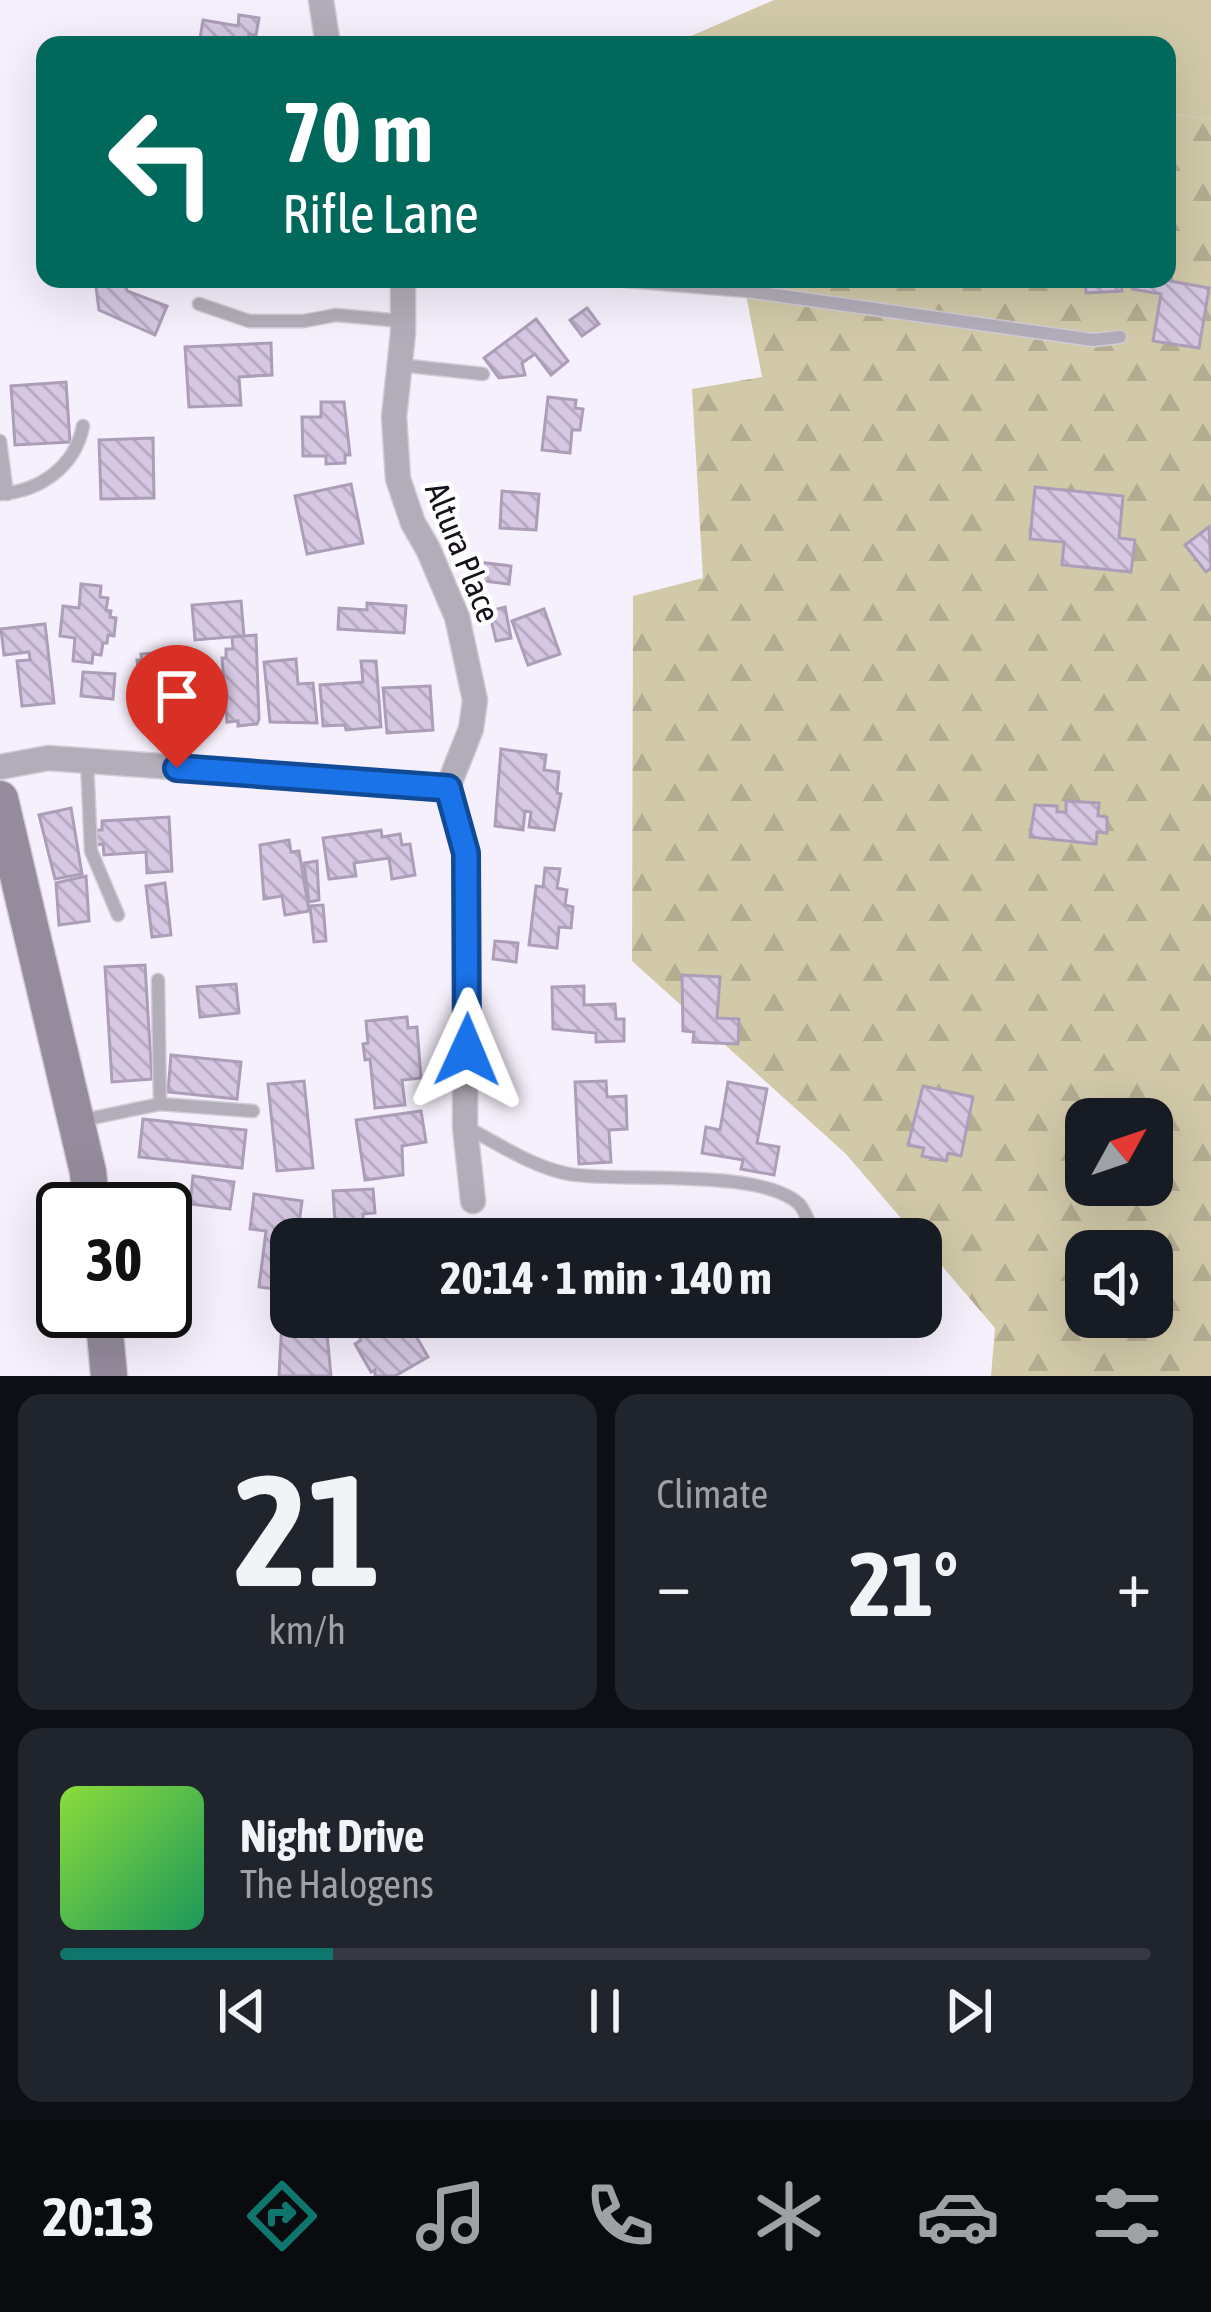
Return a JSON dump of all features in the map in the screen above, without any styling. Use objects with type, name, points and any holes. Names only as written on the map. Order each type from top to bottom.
[{"type":"main road","points":[[0,799],[89,1182]]},
{"type":"main road","points":[[106,1338],[110,1376]]},
{"type":"street","points":[[321,0],[327,36]]},
{"type":"street","name":"Altura Place","points":[[403,288],[394,417],[398,479],[412,523],[457,617],[475,700],[470,729],[448,788]]},
{"type":"street","points":[[0,767],[48,758],[448,788],[466,853],[465,1127],[473,1202]]},
{"type":"lane","points":[[711,288],[1093,340],[1120,337]]},
{"type":"lane","points":[[199,304],[250,321],[304,321],[335,315],[404,322]]},
{"type":"lane","points":[[400,365],[483,374]]},
{"type":"lane","points":[[0,441],[3,494],[40,486],[52,476],[80,444],[83,426]]},
{"type":"lane","points":[[87,761],[91,851],[118,915]]},
{"type":"lane","points":[[158,980],[160,1104]]},
{"type":"lane","points":[[76,1122],[160,1104],[253,1111]]},
{"type":"lane","points":[[465,1127],[538,1165],[572,1174],[682,1177],[785,1195],[802,1207],[807,1218]]},
{"type":"green space","points":[[774,0],[1211,0],[1211,120],[1176,114],[1176,36],[691,36]]},
{"type":"green space","points":[[1176,114],[1211,120],[1211,1376],[991,1376],[995,1328],[942,1266],[942,1218],[901,1218],[846,1154],[632,961],[633,596],[703,578],[692,389],[762,377],[745,288],[1176,288]]},
{"type":"building","points":[[239,15],[259,18],[256,35],[200,36],[203,20],[238,26]]},
{"type":"building","points":[[1176,282],[1209,288],[1199,348],[1153,341],[1161,294],[1132,289],[1176,288]]},
{"type":"building","points":[[96,288],[126,288],[167,306],[155,335],[99,310]]},
{"type":"building","points":[[1086,288],[1122,288],[1122,291],[1086,293]]},
{"type":"building","points":[[587,308],[599,324],[582,336],[570,320]]},
{"type":"building","points":[[536,319],[568,361],[551,375],[535,354],[522,363],[525,375],[499,378],[484,358]]},
{"type":"building","points":[[271,343],[272,375],[239,377],[241,405],[189,407],[185,347]]},
{"type":"building","points":[[66,382],[70,442],[15,445],[11,386]]},
{"type":"building","points":[[548,397],[576,400],[575,408],[583,409],[580,430],[572,430],[570,453],[542,450]]},
{"type":"building","points":[[321,402],[344,402],[350,455],[345,455],[345,463],[326,464],[326,456],[303,456],[302,417],[321,417]]},
{"type":"building","points":[[153,438],[154,498],[101,499],[99,440]]},
{"type":"building","points":[[351,484],[363,543],[307,554],[295,496]]},
{"type":"building","points":[[1035,487],[1123,496],[1119,538],[1135,540],[1131,572],[1062,565],[1064,542],[1030,539]]},
{"type":"building","points":[[502,491],[539,494],[536,530],[500,528]]},
{"type":"building","points":[[1209,527],[1211,568],[1206,572],[1185,545]]},
{"type":"building","points":[[478,562],[511,566],[509,584],[475,580]]},
{"type":"building","points":[[81,584],[101,586],[100,597],[108,598],[106,610],[116,618],[114,636],[108,635],[101,655],[93,654],[92,663],[73,661],[75,638],[60,636],[63,606],[79,608]]},
{"type":"building","points":[[241,601],[244,636],[195,640],[192,605]]},
{"type":"building","points":[[367,603],[406,606],[404,633],[338,629],[339,608],[367,610]]},
{"type":"building","points":[[505,607],[511,638],[496,641],[489,611]]},
{"type":"building","points":[[544,609],[560,654],[528,665],[512,621]]},
{"type":"building","points":[[45,624],[54,703],[22,706],[17,661],[30,660],[29,652],[4,655],[1,629]]},
{"type":"building","points":[[256,635],[259,719],[257,724],[238,726],[238,721],[227,722],[222,658],[226,658],[226,649],[233,649],[232,637]]},
{"type":"building","points":[[153,653],[154,659],[176,657],[180,700],[150,702],[150,696],[141,697],[137,660],[142,660],[141,654]]},
{"type":"building","points":[[296,659],[298,684],[313,683],[317,723],[270,722],[264,662]]},
{"type":"building","points":[[361,661],[376,661],[381,727],[346,730],[345,725],[323,726],[320,685],[363,682]]},
{"type":"building","points":[[83,672],[115,674],[113,699],[81,696]]},
{"type":"building","points":[[430,686],[433,730],[387,733],[383,688]]},
{"type":"building","points":[[501,749],[546,755],[544,770],[559,772],[557,793],[561,794],[554,830],[529,827],[531,812],[525,811],[523,830],[495,826]]},
{"type":"building","points":[[1066,801],[1099,803],[1098,816],[1107,817],[1107,833],[1097,832],[1096,844],[1030,837],[1035,805],[1057,806],[1057,812],[1066,812]]},
{"type":"building","points":[[71,808],[82,874],[55,879],[39,815]]},
{"type":"building","points":[[169,817],[172,871],[147,873],[146,852],[104,855],[103,844],[94,845],[93,830],[102,830],[102,821]]},
{"type":"building","points":[[381,830],[382,837],[400,834],[402,845],[410,844],[415,875],[392,879],[389,858],[354,863],[356,876],[329,879],[323,838]]},
{"type":"building","points":[[289,840],[291,852],[299,851],[309,911],[285,915],[282,896],[264,899],[260,845]]},
{"type":"building","points":[[317,861],[319,900],[309,902],[304,863]]},
{"type":"building","points":[[545,868],[560,869],[557,888],[567,890],[565,905],[573,907],[571,928],[559,927],[557,948],[529,945],[536,886],[543,887]]},
{"type":"building","points":[[86,876],[89,921],[59,925],[56,883]]},
{"type":"building","points":[[165,883],[171,935],[152,937],[146,886]]},
{"type":"building","points":[[323,905],[326,941],[314,942],[310,906]]},
{"type":"building","points":[[495,941],[518,943],[516,962],[493,959]]},
{"type":"building","points":[[145,965],[152,1079],[112,1082],[105,967]]},
{"type":"building","points":[[682,975],[720,977],[717,1018],[739,1019],[738,1044],[693,1042],[694,1032],[683,1031]]},
{"type":"building","points":[[236,984],[239,1013],[200,1017],[197,987]]},
{"type":"building","points":[[584,986],[584,1005],[615,1004],[616,1019],[624,1019],[624,1041],[596,1042],[596,1033],[553,1029],[552,987]]},
{"type":"building","points":[[407,1017],[408,1028],[417,1027],[421,1078],[402,1080],[405,1105],[375,1108],[370,1059],[365,1060],[363,1044],[368,1043],[366,1021]]},
{"type":"building","points":[[171,1055],[241,1062],[237,1099],[168,1092]]},
{"type":"building","points":[[304,1081],[313,1168],[277,1171],[268,1084]]},
{"type":"building","points":[[606,1081],[607,1097],[626,1096],[627,1129],[609,1130],[611,1162],[579,1164],[575,1082]]},
{"type":"building","points":[[728,1082],[767,1089],[757,1143],[779,1147],[774,1175],[741,1169],[743,1160],[702,1153],[706,1127],[720,1130]]},
{"type":"building","points":[[923,1086],[973,1097],[961,1156],[948,1153],[946,1161],[922,1156],[924,1148],[908,1145]]},
{"type":"building","points":[[421,1111],[426,1142],[402,1146],[403,1175],[365,1180],[356,1120]]},
{"type":"building","points":[[143,1119],[246,1130],[242,1168],[139,1157]]},
{"type":"building","points":[[193,1176],[234,1182],[230,1209],[192,1204]]},
{"type":"building","points":[[373,1189],[375,1213],[335,1218],[333,1191]]},
{"type":"building","points":[[254,1194],[302,1201],[300,1218],[270,1218],[270,1288],[259,1287],[266,1231],[250,1229]]},
{"type":"building","points":[[281,1338],[327,1338],[331,1376],[279,1376]]},
{"type":"building","points":[[417,1338],[428,1357],[395,1376],[375,1376],[355,1344]]},
{"type":"route","points":[[177,768],[448,788],[466,853],[467,1050]]}]
